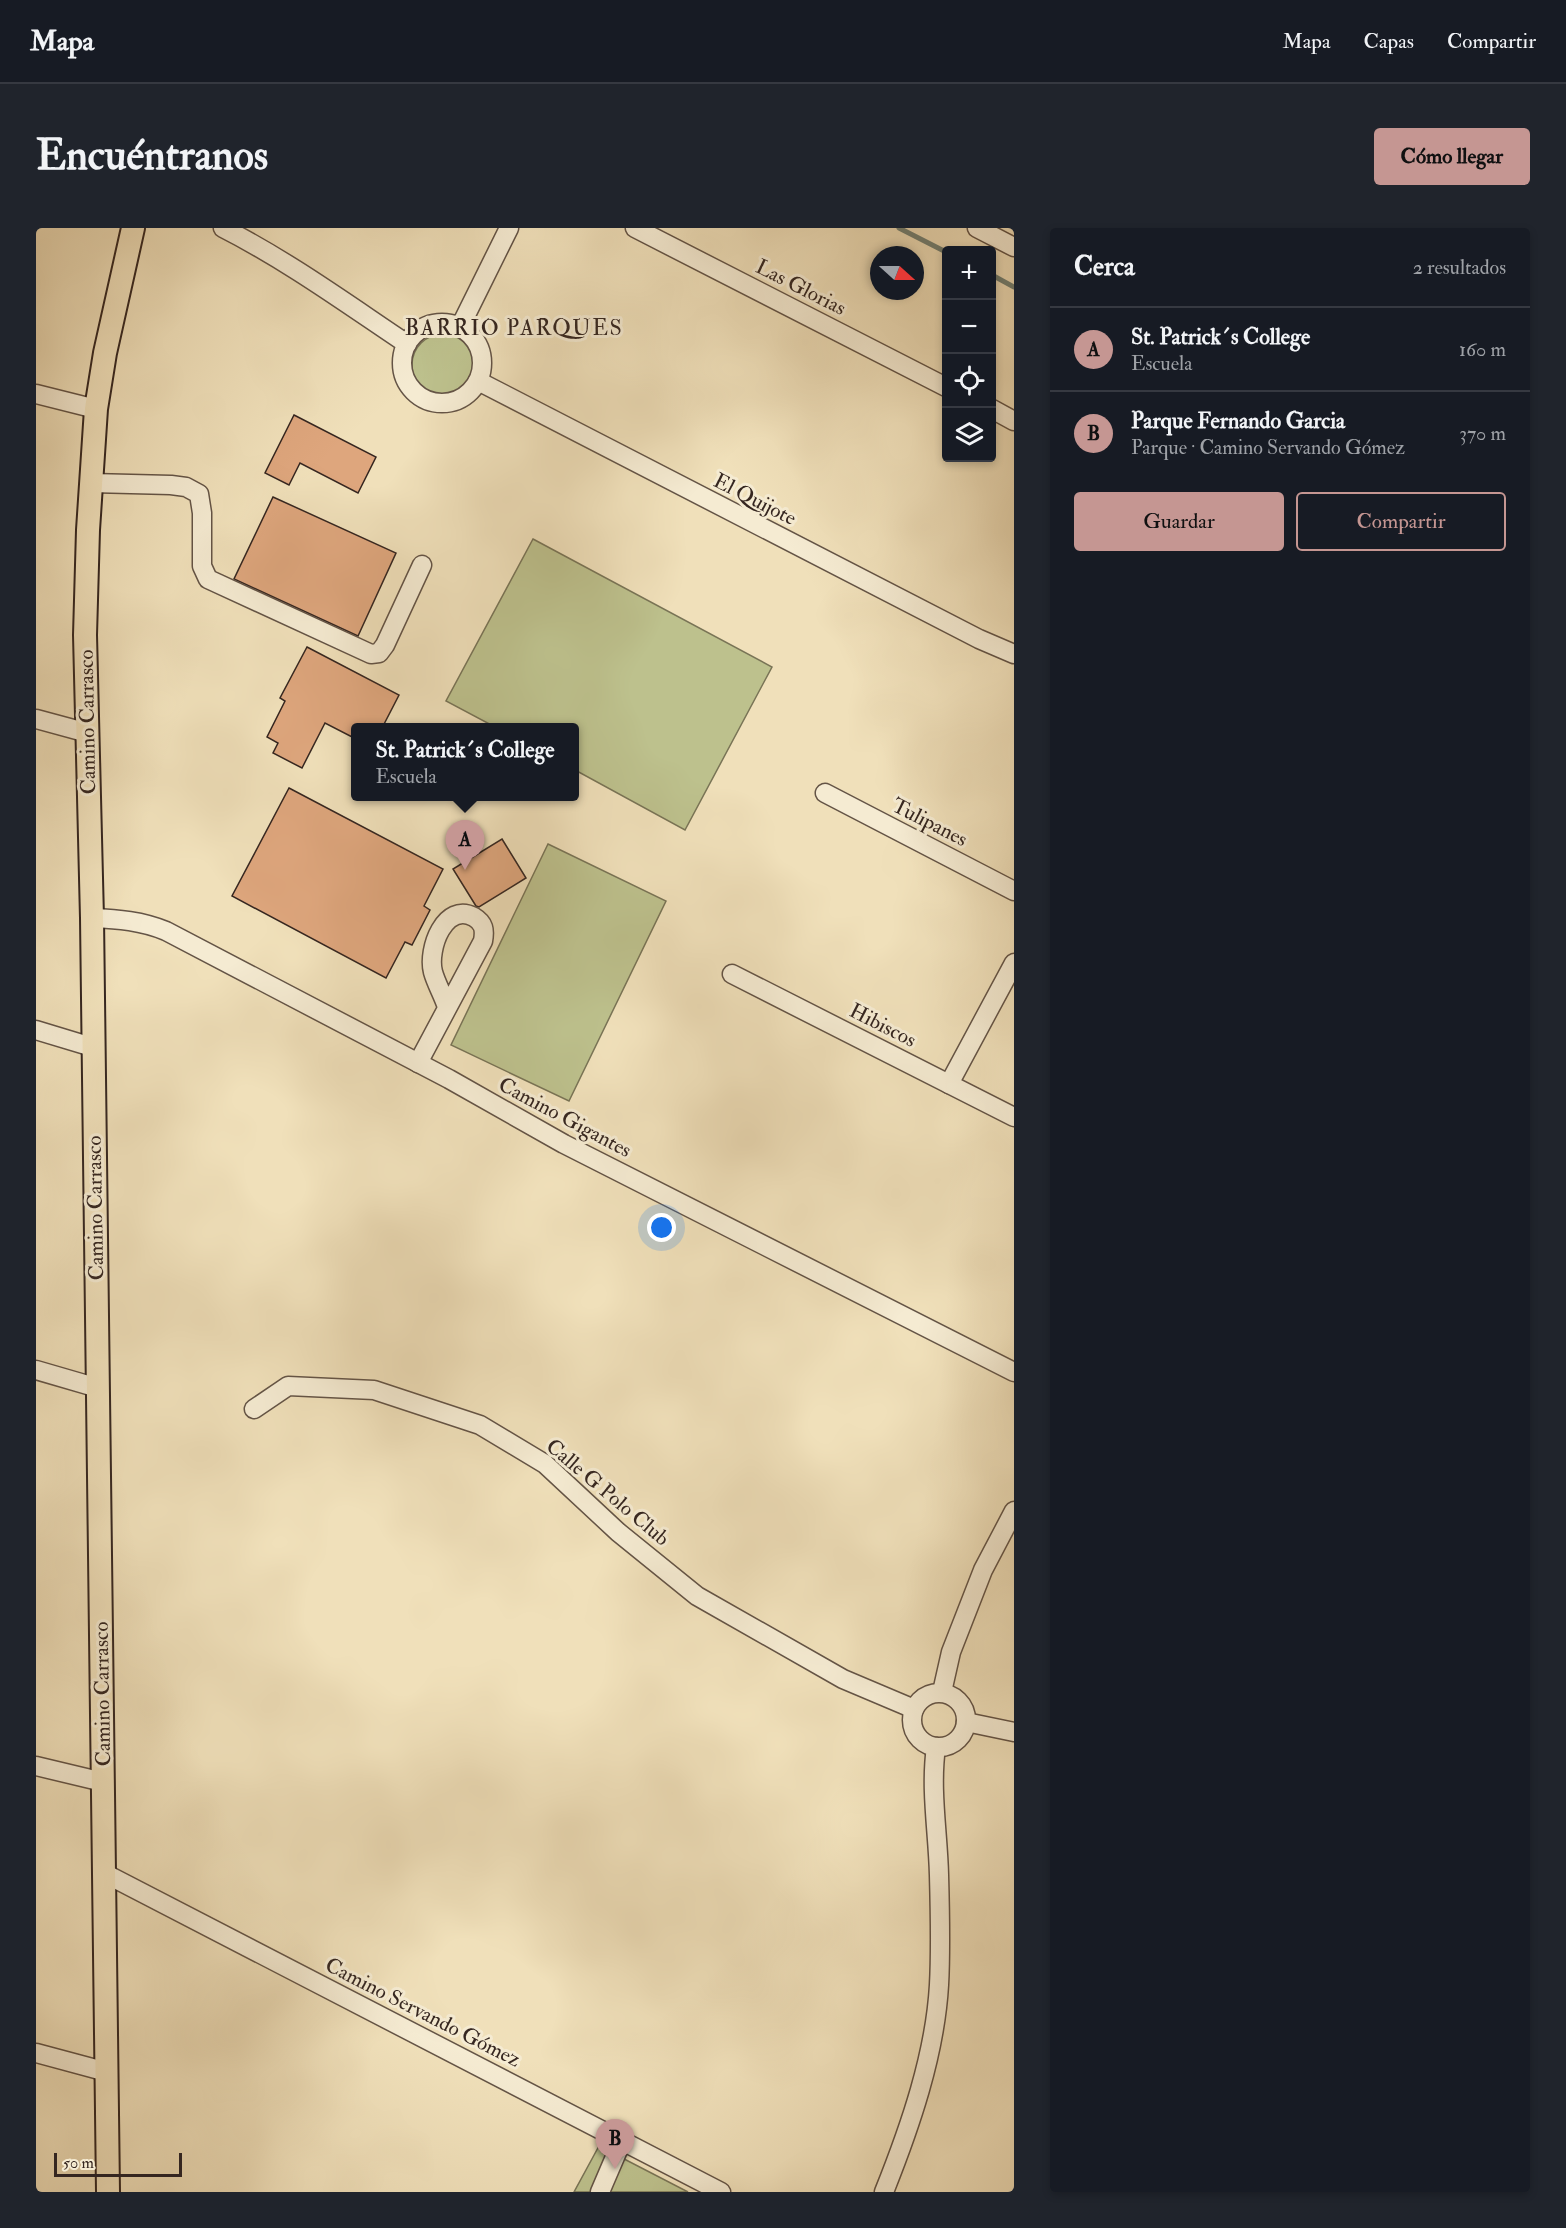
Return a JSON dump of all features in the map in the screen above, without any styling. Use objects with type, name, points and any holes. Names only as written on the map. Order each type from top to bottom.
[{"type":"main road","name":"Camino Carrasco","points":[[108,2192],[92,918],[85,635],[96,409],[113,313],[133,228]]},
{"type":"street","points":[[223,228],[256,245],[299,272],[407,344]]},
{"type":"street","points":[[460,327],[509,228]]},
{"type":"street","name":"Las Glorias","points":[[635,228],[942,385]]},
{"type":"street","points":[[977,228],[1014,247]]},
{"type":"street","points":[[438,323],[460,327],[477,344],[482,358],[478,381],[463,397],[451,402],[437,403],[424,399],[413,390],[406,379],[403,366],[407,344],[416,333],[438,323]]},
{"type":"street","name":"El Quijote","points":[[478,381],[979,639],[1014,654]]},
{"type":"street","points":[[36,394],[96,409]]},
{"type":"street","points":[[996,411],[1014,421]]},
{"type":"street","points":[[91,483],[178,486],[186,487],[199,494],[202,513],[202,566],[208,579],[371,654],[380,653],[385,645],[422,565]]},
{"type":"street","points":[[36,719],[88,734]]},
{"type":"street","name":"Tulipanes","points":[[825,793],[1014,891]]},
{"type":"street","points":[[418,1063],[483,941],[485,932],[483,925],[466,913],[459,912],[451,916],[434,944],[433,972],[447,1007]]},
{"type":"street","name":"Camino Gigantes","points":[[92,918],[128,920],[150,924],[166,931],[418,1063],[564,1144],[1014,1372]]},
{"type":"street","points":[[949,1084],[1014,963]]},
{"type":"street","name":"Hibiscos","points":[[732,974],[1014,1117]]},
{"type":"street","points":[[36,1030],[92,1047]]},
{"type":"street","points":[[36,1370],[98,1388]]},
{"type":"street","name":"Calle G Polo Club","points":[[254,1408],[288,1386],[374,1390],[480,1425],[545,1464],[618,1532],[697,1596],[843,1679],[914,1709]]},
{"type":"street","points":[[942,1692],[951,1652],[983,1570],[1014,1511]]},
{"type":"street","points":[[942,1692],[957,1699],[962,1706],[966,1722],[964,1730],[953,1743],[936,1747],[921,1740],[915,1734],[912,1717],[914,1709],[925,1696],[942,1692]]},
{"type":"street","points":[[966,1722],[1014,1732]]},
{"type":"street","points":[[884,2192],[904,2142],[930,2048],[939,1985],[939,1874],[933,1788],[936,1747]]},
{"type":"street","points":[[36,1766],[103,1782]]},
{"type":"street","name":"Camino Servando Gómez","points":[[104,1873],[721,2192]]},
{"type":"street","points":[[36,2053],[107,2072]]},
{"type":"street","points":[[600,2192],[621,2139]]},
{"type":"green space","points":[[443,334],[460,339],[465,343],[469,348],[474,365],[469,382],[465,387],[460,391],[443,396],[426,391],[421,387],[417,382],[412,365],[417,348],[421,343],[426,339]]},
{"type":"green space","points":[[533,539],[772,667],[685,830],[579,772],[579,723],[487,723],[446,701]]},
{"type":"green space","points":[[548,844],[666,901],[569,1101],[451,1045]]},
{"type":"green space","points":[[599,2146],[688,2192],[574,2192]]},
{"type":"building","points":[[294,415],[376,457],[358,493],[300,463],[289,485],[265,473]]},
{"type":"building","points":[[273,497],[396,553],[358,636],[234,579]]},
{"type":"building","points":[[307,647],[399,695],[385,723],[351,723],[351,736],[325,723],[302,768],[273,753],[278,743],[267,737],[285,701],[280,698]]},
{"type":"building","points":[[289,788],[443,869],[424,906],[430,910],[412,945],[405,942],[386,978],[232,896]]},
{"type":"building","points":[[502,839],[526,878],[479,907],[476,906],[453,869]]},
{"type":"waterway","points":[[899,228],[942,250]]},
{"type":"waterway","points":[[996,277],[1014,287]]},
{"type":"place","name":"St. Patrick´s College","points":[[465,870]]},
{"type":"place","name":"Parque Fernando Garcia","points":[[615,2169]]},
{"type":"district","name":"BARRIO PARQUES","points":[[514,327]]}]
